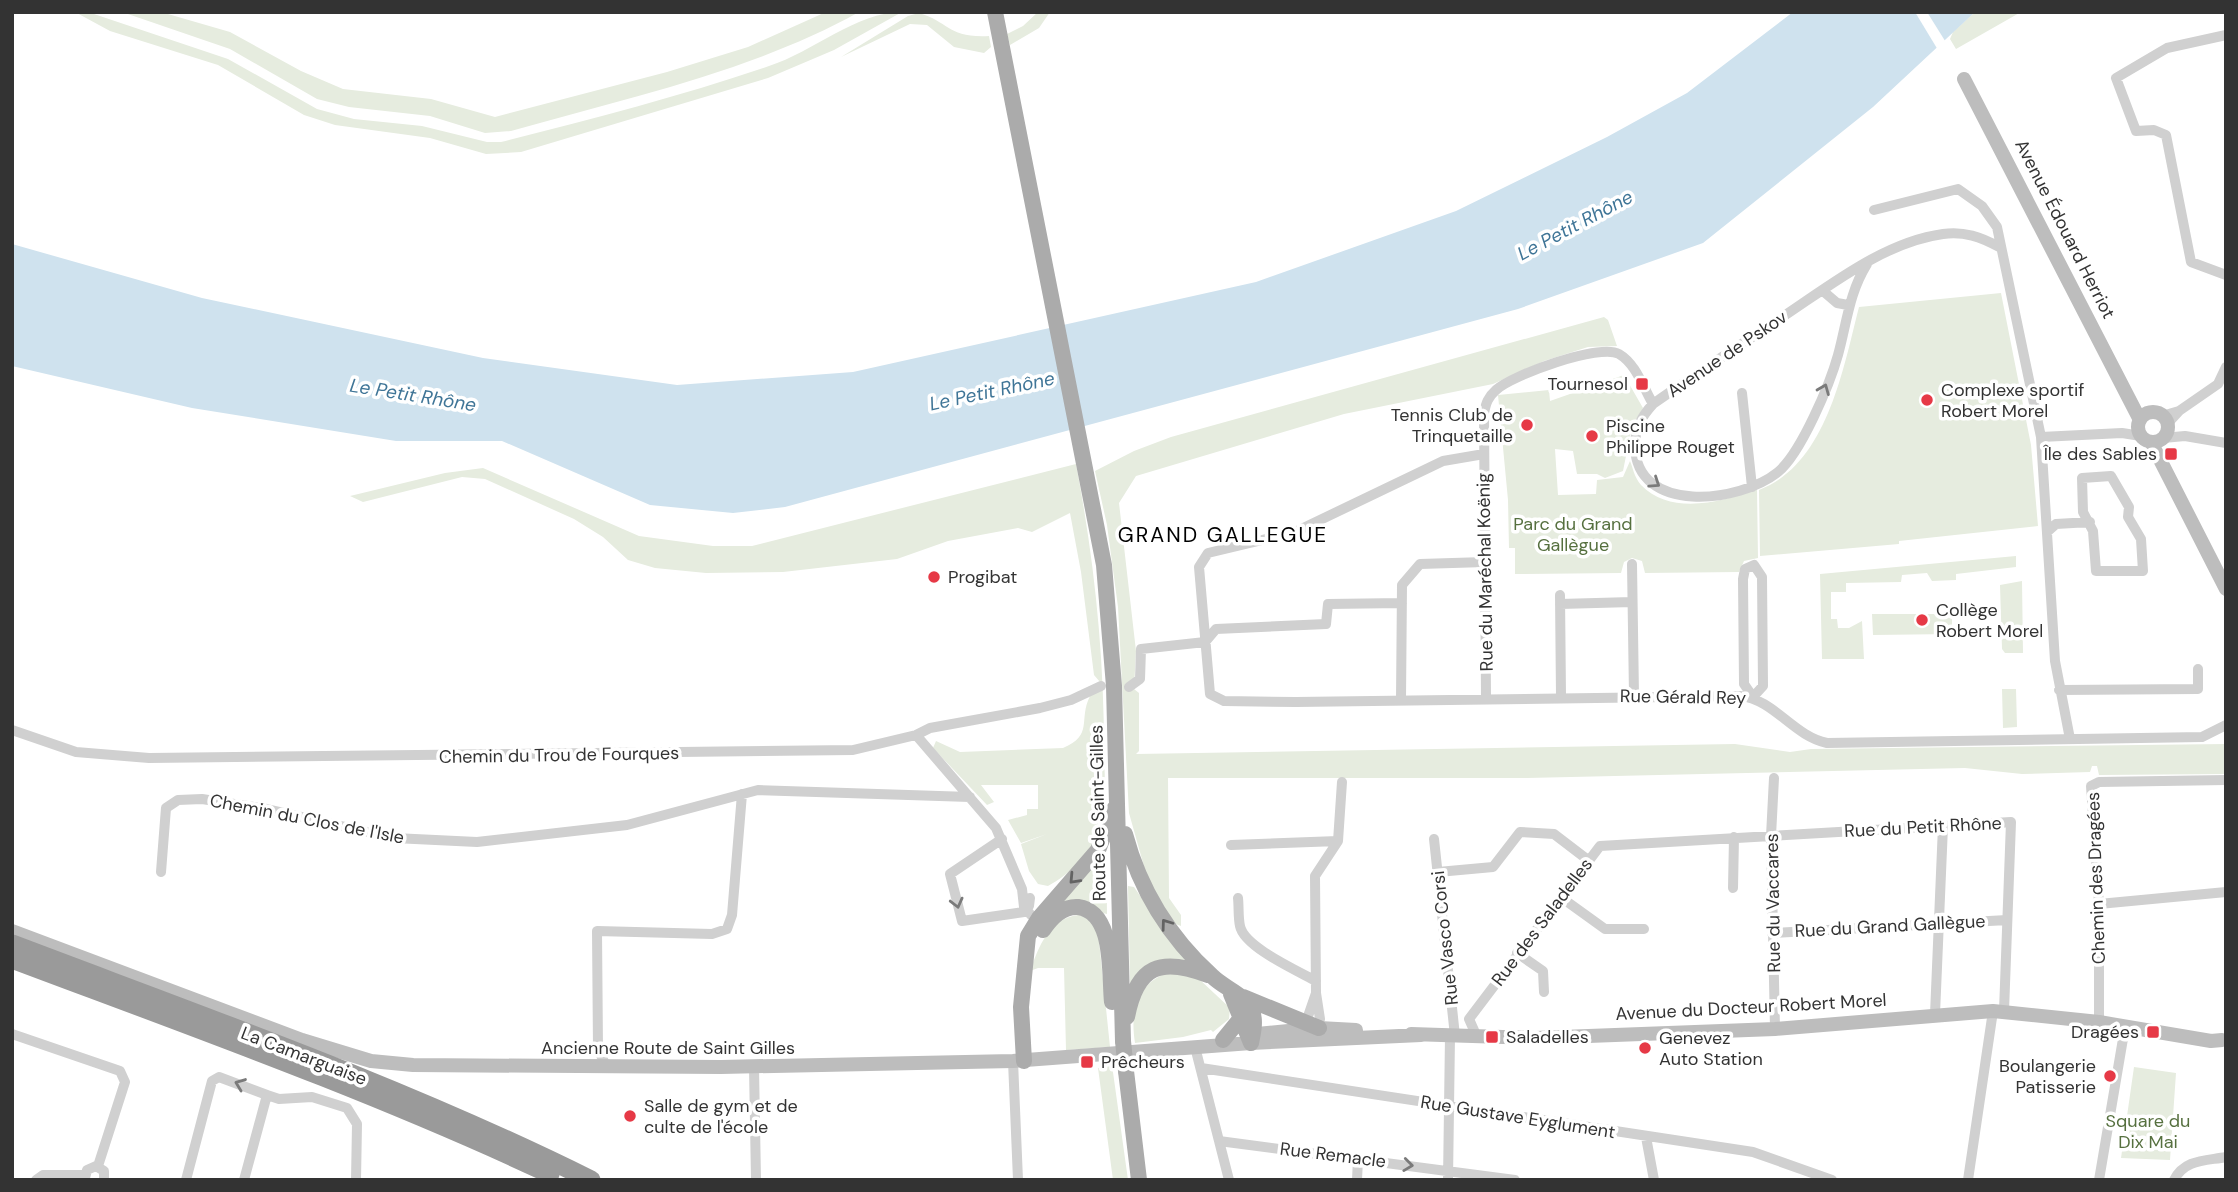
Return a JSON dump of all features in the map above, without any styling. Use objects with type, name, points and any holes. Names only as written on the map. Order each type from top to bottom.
[{"type":"highway","name":"La Camarguaise","points":[[12,944],[328,1064],[461,1119],[591,1180]]},
{"type":"highway","name":"La Camarguaise","points":[[12,959],[324,1077],[454,1130],[561,1180]]},
{"type":"main road","name":"Route de Saint-Gilles","points":[[995,12],[1106,577],[1118,799],[1123,1041],[1139,1180]]},
{"type":"main road","points":[[1018,1061],[1023,975],[1037,940],[1041,914],[1098,850],[1118,799]]},
{"type":"main road","points":[[1118,799],[1132,863],[1143,888],[1170,930],[1211,975],[1252,1010],[1250,1037]]},
{"type":"main road","points":[[1041,914],[1077,907],[1091,911],[1100,921],[1116,1024],[1123,1041]]},
{"type":"main road","points":[[1123,1041],[1136,985],[1145,974],[1160,967],[1177,965],[1211,975]]},
{"type":"main road","points":[[1236,994],[1241,1018],[1250,1037]]},
{"type":"main road","points":[[1236,994],[1308,1030]]},
{"type":"main road","points":[[1223,1040],[1241,1018]]},
{"type":"street","points":[[2226,35],[2167,48],[2116,78],[2136,131],[2154,130],[2166,135],[2191,262],[2226,275]]},
{"type":"street","name":"Avenue Édouard Herriot","points":[[1964,79],[2129,397],[2154,428],[2165,466],[2226,589]]},
{"type":"street","points":[[1874,210],[1958,189],[1988,212],[1997,227],[1999,247],[2041,438],[2059,691],[2070,738]]},
{"type":"street","name":"Avenue de Pskov","points":[[1867,264],[1854,284],[1838,357],[1805,439],[1779,471],[1752,486],[1725,496],[1697,498],[1659,488],[1639,469],[1635,458],[1635,433],[1643,414],[1653,404],[1823,290],[1867,264],[1896,248],[1945,234],[1968,234],[1999,247]]},
{"type":"street","points":[[1823,290],[1838,303],[1848,306]]},
{"type":"street","name":"Rue du Maréchal Koënig","points":[[1486,698],[1486,400],[1497,388],[1589,352],[1617,352],[1630,364],[1653,404]]},
{"type":"street","points":[[2154,428],[2218,384],[2226,366]]},
{"type":"street","points":[[1742,393],[1752,486]]},
{"type":"street","points":[[2041,438],[2122,433],[2154,428],[2226,443]]},
{"type":"street","points":[[1205,642],[1199,567],[1208,553],[1296,531],[1443,461],[1484,454]]},
{"type":"street","points":[[2110,477],[2129,507],[2128,517],[2141,539],[2143,570],[2096,571],[2090,522],[2084,512],[2082,478],[2110,477]]},
{"type":"street","points":[[2047,532],[2056,524],[2090,522]]},
{"type":"street","points":[[1401,699],[1402,585],[1420,564],[1485,562]]},
{"type":"street","points":[[1632,564],[1634,696]]},
{"type":"street","points":[[1754,565],[1762,578],[1763,686],[1753,697],[1744,684],[1743,579],[1745,569],[1754,565]]},
{"type":"street","points":[[1561,696],[1560,599],[1632,601]]},
{"type":"street","points":[[1129,687],[1140,679],[1141,649],[1205,642],[1216,629],[1326,624],[1328,604],[1402,603]]},
{"type":"street","name":"Rue Gérald Rey","points":[[1205,642],[1210,694],[1224,701],[1561,696],[1753,697],[1808,739],[1827,743],[2202,737],[2226,725]]},
{"type":"street","points":[[2059,691],[2199,689],[2198,669]]},
{"type":"street","name":"Chemin du Trou de Fourques","points":[[12,730],[76,752],[149,758],[853,750],[916,735],[930,728],[1061,702],[1101,686]]},
{"type":"street","points":[[916,735],[1003,839],[1022,889],[1041,914]]},
{"type":"street","name":"Rue du Vaccares","points":[[1774,778],[1771,836],[1775,1029]]},
{"type":"street","name":"Chemin des Dragées","points":[[2099,1022],[2097,849],[2090,795],[2094,782],[2226,780]]},
{"type":"street","points":[[1308,1030],[1316,993],[1315,876],[1338,841],[1342,782]]},
{"type":"street","name":"Chemin du Clos de l'Isle","points":[[161,872],[166,808],[178,800],[202,799],[267,809],[394,838],[477,842],[541,832],[627,825],[758,790],[806,789],[970,797]]},
{"type":"street","points":[[607,1068],[598,1049],[597,931],[712,934],[727,929],[732,915],[742,794]]},
{"type":"street","name":"Rue du Petit Rhône","points":[[1771,836],[2011,822],[2007,920],[1998,1011],[1968,1180]]},
{"type":"street","points":[[1935,1014],[1943,826]]},
{"type":"street","points":[[1438,872],[1493,867],[1521,832],[1554,834],[1588,860]]},
{"type":"street","name":"Rue des Saladelles","points":[[1469,1019],[1600,846],[1771,836]]},
{"type":"street","points":[[1733,888],[1734,837]]},
{"type":"street","points":[[1003,839],[950,874],[962,921],[1041,914]]},
{"type":"street","name":"Rue Vasco Corsi","points":[[1434,839],[1453,1016],[1448,1175]]},
{"type":"street","points":[[1231,845],[1338,841]]},
{"type":"street","points":[[1022,889],[1041,914]]},
{"type":"street","points":[[2099,904],[2226,892]]},
{"type":"street","points":[[1030,898],[1041,914]]},
{"type":"street","points":[[1238,898],[1240,928],[1247,938],[1273,958],[1316,981]]},
{"type":"street","points":[[1562,898],[1605,929],[1644,929]]},
{"type":"street","name":"Rue du Grand Gallègue","points":[[1772,933],[2007,920]]},
{"type":"street","name":"Ancienne Route de Saint Gilles","points":[[12,931],[315,1045],[371,1060],[414,1065],[754,1067],[1018,1061],[1112,1055]]},
{"type":"street","points":[[1517,953],[1543,971],[1544,992]]},
{"type":"street","name":"Avenue du Docteur Robert Morel","points":[[1195,1047],[1223,1040],[1308,1030],[1477,1037],[1775,1029],[1998,1011],[2099,1022],[2211,1041],[2224,1040]]},
{"type":"street","points":[[1453,1016],[1469,1019],[1477,1037]]},
{"type":"street","points":[[2099,1180],[2125,1027]]},
{"type":"street","points":[[12,1034],[120,1072],[125,1082],[98,1166]]},
{"type":"street","name":"Avenue du Docteur Robert Morel","points":[[1112,1055],[1195,1047],[1250,1037]]},
{"type":"street","points":[[1195,1047],[1229,1180]]},
{"type":"street","points":[[1018,1061],[1018,1180]]},
{"type":"street","points":[[754,1067],[756,1180]]},
{"type":"street","name":"Rue Gustave Eyglument","points":[[1201,1068],[1753,1152],[1832,1180]]},
{"type":"street","points":[[186,1180],[212,1081],[224,1077],[279,1099],[312,1097],[347,1108],[357,1124],[356,1180]]},
{"type":"street","points":[[244,1180],[267,1095]]},
{"type":"street","points":[[1646,1137],[1654,1180]]},
{"type":"street","name":"Rue Remacle","points":[[1219,1141],[1357,1158],[1448,1175],[1515,1180]]},
{"type":"street","points":[[2174,1180],[2181,1169],[2192,1163],[2226,1157]]},
{"type":"street","points":[[1357,1158],[1357,1180]]},
{"type":"street","points":[[36,1180],[43,1175],[85,1177],[89,1167],[98,1166],[104,1171],[104,1180]]},
{"type":"green space","points":[[75,12],[88,12],[228,59],[317,109],[354,119],[422,126],[487,142],[501,142],[636,107],[736,77],[785,60],[868,18],[902,12],[834,50],[768,78],[521,152],[486,154],[430,138],[335,125],[304,115],[218,65],[110,31]]},
{"type":"green space","points":[[122,12],[161,12],[230,32],[301,71],[343,89],[431,99],[495,117],[667,72],[748,47],[826,12],[859,12],[818,33],[733,67],[511,131],[485,133],[430,116],[349,107],[317,99],[230,49]]},
{"type":"green space","points":[[1038,12],[1050,12],[1039,28],[1010,45],[1007,34],[1023,26]]},
{"type":"green space","points":[[1975,12],[2021,12],[1956,49],[1950,39],[1953,32]]},
{"type":"green space","points":[[919,13],[965,35],[989,36],[991,47],[984,53],[954,47],[927,25],[910,24],[841,57],[908,16]]},
{"type":"green space","name":"Complexe sportif Robert Morel","points":[[2001,293],[2031,445],[2038,526],[1899,541],[1899,544],[1760,556],[1759,490],[1782,477],[1801,459],[1816,437],[1838,385],[1859,307]]},
{"type":"green space","points":[[1604,317],[1608,320],[1617,346],[1588,347],[1544,361],[1493,384],[1344,414],[1136,476],[1119,503],[1136,651],[1134,689],[1139,693],[1139,751],[1136,754],[1735,744],[1790,752],[1811,749],[2226,744],[2226,774],[2099,775],[2097,766],[2092,766],[2090,772],[2022,774],[1965,768],[1527,778],[1168,778],[1169,898],[1181,915],[1181,926],[1173,923],[1147,877],[1129,813],[1118,607],[1107,525],[1095,471],[1134,451],[1171,437]]},
{"type":"green space","name":"Parc du Grand Gallègue","points":[[1624,375],[1643,408],[1632,426],[1623,471],[1605,478],[1597,474],[1577,474],[1573,451],[1555,449],[1558,495],[1596,494],[1597,480],[1623,477],[1630,461],[1641,485],[1653,495],[1667,501],[1713,502],[1757,489],[1758,558],[1744,561],[1739,572],[1645,573],[1642,561],[1632,558],[1624,562],[1621,573],[1515,574],[1515,548],[1509,548],[1508,500],[1498,395],[1549,390],[1550,401]]},
{"type":"green space","points":[[1076,464],[1093,570],[1100,641],[1105,799],[1100,829],[1086,855],[1065,875],[1048,886],[1038,884],[1029,871],[1021,844],[1047,834],[1021,843],[1008,820],[1027,815],[1027,809],[1038,809],[1038,785],[981,785],[994,802],[987,805],[933,748],[936,741],[960,752],[1063,748],[1079,738],[1091,694],[1100,682],[1094,675],[1081,572],[1070,513],[1032,532],[1018,528],[948,541],[897,559],[783,572],[706,573],[655,568],[628,560],[603,537],[574,519],[485,479],[462,477],[363,502],[350,496],[445,473],[483,468],[639,536],[713,546],[752,546]]},
{"type":"green space","points":[[2016,556],[2016,567],[1956,574],[1956,580],[1932,581],[1927,573],[1902,575],[1901,582],[1846,583],[1846,592],[1831,592],[1831,619],[1837,619],[1838,628],[1849,628],[1862,621],[1864,659],[1822,659],[1820,574]]},
{"type":"green space","points":[[2022,581],[2023,653],[2005,653],[2002,649],[2000,585]]},
{"type":"green space","points":[[1872,614],[1952,614],[1952,634],[1873,635]]},
{"type":"green space","points":[[2002,689],[2016,689],[2017,727],[2003,728]]},
{"type":"green space","points":[[1106,848],[1107,914],[1060,904]]},
{"type":"green space","points":[[1128,886],[1134,887],[1168,936],[1197,964],[1130,985]]},
{"type":"green space","points":[[1078,915],[1088,916],[1098,931],[1110,1047],[1066,1050],[1064,968],[1038,968],[1030,971],[1041,943],[1052,928]]},
{"type":"green space","points":[[1169,972],[1199,979],[1230,1008],[1229,1019],[1213,1032],[1211,1030],[1183,1037],[1135,1043],[1135,1010],[1142,991],[1158,977]]},
{"type":"green space","points":[[1112,1065],[1128,1180],[1113,1180],[1098,1068]]},
{"type":"green space","name":"Square du Dix Mai","points":[[2134,1067],[2176,1073],[2170,1160],[2121,1158]]},
{"type":"water","name":"Le Petit Rhône","points":[[1793,12],[1975,12],[1873,107],[1703,243],[1518,309],[785,507],[733,513],[650,505],[502,441],[396,441],[192,408],[12,366],[12,244],[202,298],[483,358],[677,385],[853,372],[1256,282],[1456,211],[1607,137],[1687,93]]},
{"type":"pier","points":[[1915,12],[1927,12],[1947,44],[1938,50]]},
{"type":"place","name":"Tournesol","points":[[1642,384]]},
{"type":"place","name":"Complexe sportif Robert Morel","points":[[1927,400]]},
{"type":"place","name":"Tennis Club de Trinquetaille","points":[[1527,425]]},
{"type":"place","name":"Piscine Philippe Rouget","points":[[1592,436]]},
{"type":"place","name":"Île des Sables","points":[[2171,454]]},
{"type":"place","name":"Progibat","points":[[934,577]]},
{"type":"place","name":"Collège Robert Morel","points":[[1922,620]]},
{"type":"place","name":"Dragées","points":[[2153,1032]]},
{"type":"place","name":"Saladelles","points":[[1492,1037]]},
{"type":"place","name":"Genevez Auto Station","points":[[1645,1048]]},
{"type":"place","name":"Prêcheurs","points":[[1087,1062]]},
{"type":"place","name":"Boulangerie Patisserie","points":[[2110,1076]]},
{"type":"place","name":"Salle de gym et de culte de l'école","points":[[630,1116]]},
{"type":"district","name":"GRAND GALLEGUE","points":[[1223,535]]}]
